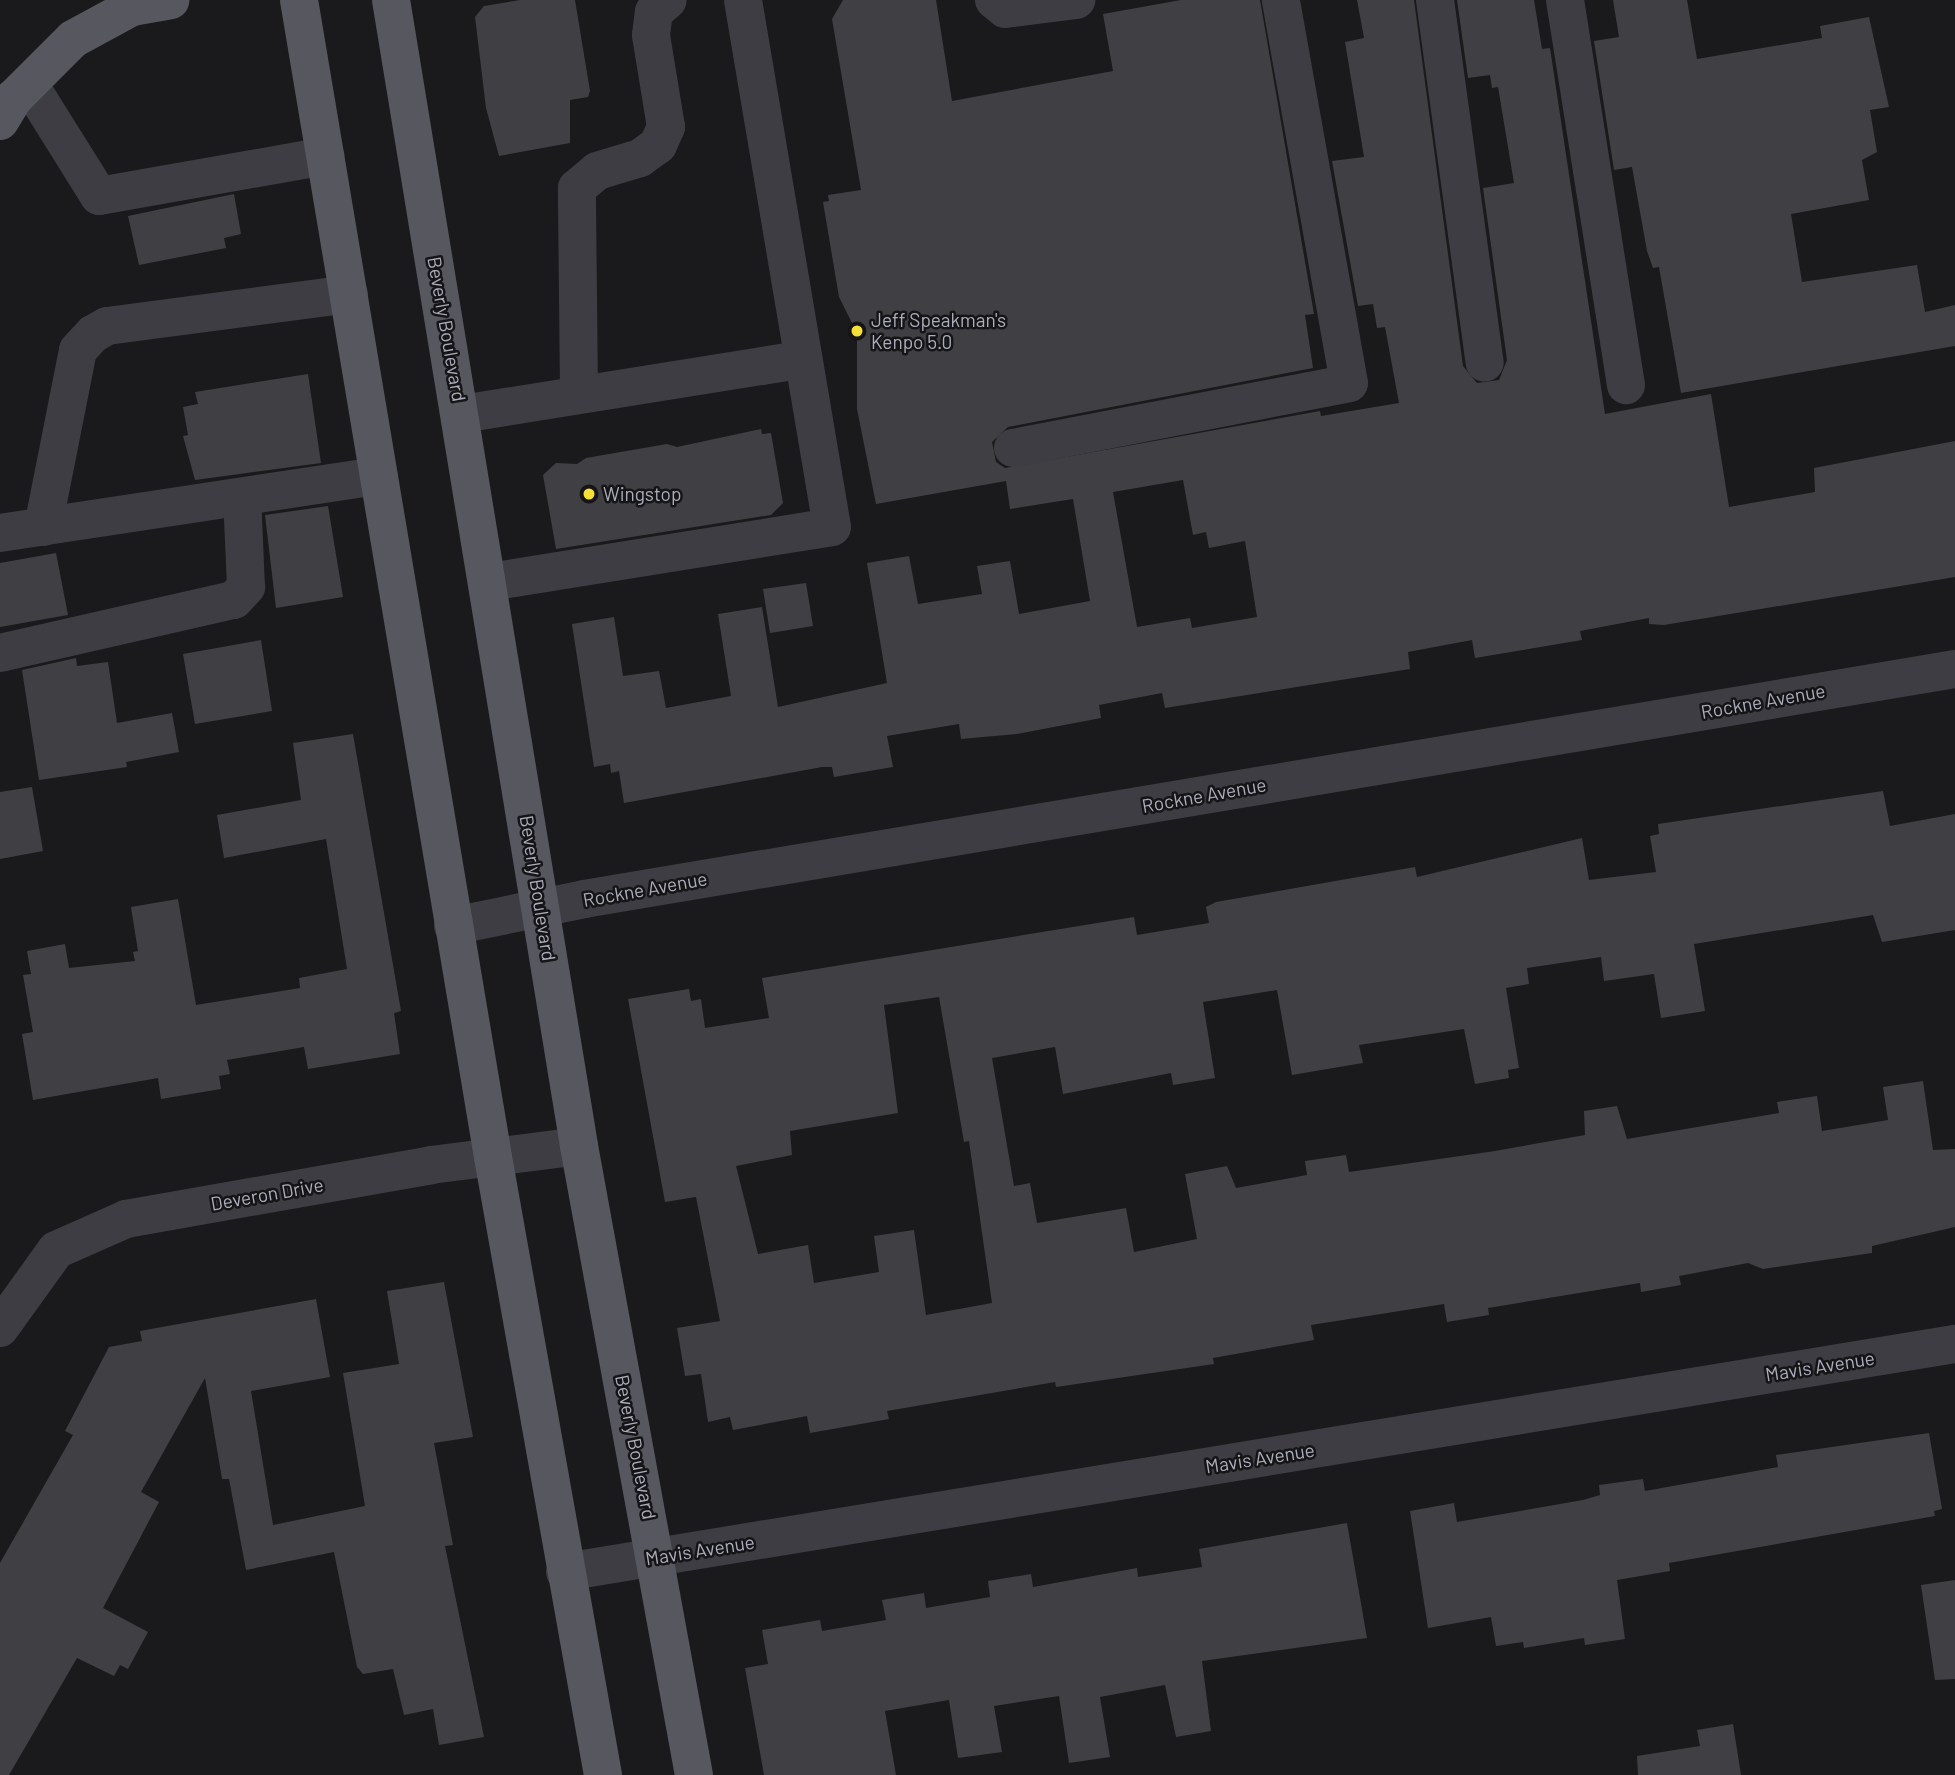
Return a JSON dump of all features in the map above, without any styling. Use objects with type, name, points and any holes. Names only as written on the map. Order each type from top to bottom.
[{"type":"main road","points":[[0,121],[29,84],[73,39],[132,7],[170,0]]},
{"type":"main road","points":[[299,0],[453,926],[565,1572],[603,1775]]},
{"type":"main road","name":"Beverly Boulevard","points":[[391,0],[462,414],[579,1146],[657,1556],[694,1775]]},
{"type":"street","points":[[579,393],[577,188],[597,171],[640,158],[658,145],[666,127],[651,35],[654,12],[668,0]]},
{"type":"street","points":[[489,582],[832,527],[801,360],[743,0]]},
{"type":"street","points":[[994,0],[1005,9],[1076,0]]},
{"type":"street","points":[[1013,448],[1349,383],[1280,0]]},
{"type":"street","points":[[1435,0],[1485,363]]},
{"type":"street","points":[[1565,0],[1626,385]]},
{"type":"street","points":[[29,84],[99,196],[325,156]]},
{"type":"street","points":[[43,527],[78,350],[93,334],[107,326],[349,294]]},
{"type":"street","points":[[462,414],[579,393],[801,360]]},
{"type":"street","points":[[0,533],[379,476]]},
{"type":"street","points":[[0,653],[234,600],[246,587],[242,497]]},
{"type":"street","name":"Rockne Avenue","points":[[453,926],[1955,669]]},
{"type":"street","name":"Deveron Drive","points":[[0,1328],[56,1250],[126,1219],[493,1157],[579,1146]]},
{"type":"street","name":"Mavis Avenue","points":[[565,1572],[1955,1344]]},
{"type":"building","points":[[520,0],[575,0],[590,91],[588,97],[570,100],[570,143],[499,156],[486,108],[475,17],[484,6]]},
{"type":"building","points":[[843,0],[936,0],[952,101],[1113,71],[1103,14],[1181,0],[1260,0],[1314,314],[1305,315],[1313,368],[1008,427],[992,442],[996,462],[1005,468],[1320,411],[1321,416],[1399,403],[1385,327],[1377,328],[1373,304],[1358,306],[1332,161],[1364,157],[1345,42],[1364,38],[1357,0],[1414,0],[1463,366],[1477,383],[1499,380],[1507,360],[1483,188],[1514,183],[1498,87],[1492,88],[1490,75],[1468,78],[1457,0],[1534,0],[1542,49],[1550,48],[1605,414],[1711,394],[1729,507],[1815,492],[1814,468],[1955,441],[1955,577],[1664,625],[1649,624],[1649,618],[1580,631],[1582,640],[1475,658],[1472,640],[1408,652],[1410,669],[1165,708],[1162,693],[1099,705],[1101,718],[1017,734],[961,739],[959,724],[887,736],[893,767],[834,777],[832,767],[822,767],[624,803],[619,771],[611,773],[610,764],[594,767],[572,624],[614,617],[623,676],[659,671],[666,708],[731,696],[718,614],[762,607],[778,707],[887,683],[867,563],[909,556],[918,604],[982,594],[977,566],[1010,561],[1019,614],[1090,601],[1073,499],[1010,509],[1006,481],[876,504],[857,409],[857,333],[839,297],[823,202],[829,201],[828,195],[861,190],[832,19]],"holes":[[[1183,480],[1193,535],[1206,532],[1209,548],[1245,541],[1257,617],[1192,628],[1190,618],[1137,627],[1113,492]]]},
{"type":"building","points":[[1613,0],[1687,0],[1697,59],[1822,38],[1820,26],[1869,17],[1889,107],[1870,110],[1877,152],[1862,160],[1869,200],[1791,214],[1802,282],[1917,265],[1925,312],[1955,305],[1955,346],[1681,393],[1659,267],[1653,268],[1647,251],[1632,167],[1614,170],[1594,41],[1619,37]]},
{"type":"building","points":[[234,194],[241,234],[224,238],[226,248],[139,265],[128,216]]},
{"type":"building","points":[[308,374],[321,463],[195,480],[183,436],[188,435],[183,407],[198,404],[195,392]]},
{"type":"building","points":[[761,429],[762,434],[771,433],[783,503],[771,515],[556,549],[543,475],[556,463],[577,464],[586,458],[667,444],[677,447]]},
{"type":"building","points":[[328,506],[343,597],[276,608],[265,515]]},
{"type":"building","points":[[56,553],[68,615],[0,627],[0,563]]},
{"type":"building","points":[[806,583],[813,626],[770,633],[763,589]]},
{"type":"building","points":[[261,640],[272,711],[195,724],[183,654]]},
{"type":"building","points":[[76,658],[77,666],[108,662],[117,723],[172,713],[179,752],[126,762],[127,767],[39,780],[22,670]]},
{"type":"building","points":[[353,734],[401,1011],[394,1013],[400,1054],[308,1069],[304,1047],[227,1060],[230,1074],[219,1076],[221,1089],[161,1099],[158,1078],[33,1100],[22,1034],[33,1032],[23,975],[31,974],[27,951],[65,944],[69,968],[135,961],[133,952],[138,951],[131,907],[178,899],[196,1005],[300,988],[299,978],[347,969],[326,839],[224,858],[217,815],[301,800],[293,743]]},
{"type":"building","points":[[32,787],[43,851],[0,859],[0,792]]},
{"type":"building","points":[[1883,791],[1890,826],[1955,814],[1955,930],[1882,942],[1873,915],[1694,944],[1705,1011],[1661,1018],[1654,974],[1604,981],[1601,957],[1527,968],[1529,984],[1506,988],[1519,1068],[1508,1070],[1509,1078],[1475,1084],[1464,1029],[1359,1045],[1363,1063],[1292,1075],[1277,990],[1203,1002],[1215,1078],[1173,1085],[1171,1073],[1063,1094],[1055,1047],[992,1058],[1014,1186],[1030,1183],[1037,1223],[1126,1208],[1134,1252],[1197,1239],[1185,1174],[1227,1166],[1236,1188],[1307,1175],[1305,1161],[1346,1155],[1349,1172],[1495,1151],[1585,1135],[1584,1111],[1617,1106],[1627,1139],[1779,1113],[1777,1102],[1817,1096],[1822,1131],[1888,1120],[1883,1087],[1923,1081],[1933,1150],[1955,1149],[1955,1227],[1872,1246],[1872,1253],[1763,1269],[1748,1263],[1679,1276],[1681,1285],[1641,1292],[1640,1283],[1488,1308],[1489,1315],[1447,1322],[1444,1304],[1311,1325],[1314,1340],[1213,1358],[1214,1364],[1056,1387],[1055,1382],[887,1411],[889,1419],[810,1433],[807,1416],[733,1430],[730,1417],[708,1422],[701,1374],[685,1376],[677,1328],[720,1321],[696,1197],[665,1202],[628,999],[689,989],[691,1001],[701,999],[705,1028],[769,1018],[762,978],[1134,917],[1137,935],[1209,923],[1206,907],[1216,902],[1415,867],[1417,877],[1582,838],[1589,880],[1656,872],[1650,836],[1659,834],[1658,824]],"holes":[[[939,997],[964,1142],[969,1141],[992,1303],[926,1315],[914,1230],[874,1236],[879,1272],[814,1283],[808,1245],[758,1254],[736,1166],[792,1155],[790,1131],[898,1113],[884,1005]]]},
{"type":"building","points":[[444,1282],[473,1437],[434,1443],[453,1545],[445,1546],[484,1737],[439,1745],[433,1709],[404,1715],[393,1669],[363,1674],[357,1667],[334,1552],[246,1570],[229,1479],[222,1479],[205,1378],[141,1492],[159,1502],[103,1608],[148,1632],[128,1669],[120,1665],[114,1676],[77,1658],[9,1775],[0,1775],[0,1563],[73,1435],[65,1431],[109,1347],[142,1341],[140,1331],[316,1299],[330,1377],[251,1391],[273,1525],[365,1506],[343,1373],[399,1364],[387,1291]]},
{"type":"building","points":[[1929,1433],[1942,1509],[1934,1511],[1935,1516],[1669,1563],[1670,1571],[1617,1580],[1625,1639],[1585,1645],[1584,1638],[1524,1648],[1523,1642],[1496,1646],[1491,1617],[1428,1628],[1410,1511],[1454,1503],[1457,1522],[1583,1500],[1600,1495],[1599,1485],[1643,1479],[1645,1491],[1778,1467],[1776,1455]]},
{"type":"building","points":[[1347,1523],[1367,1638],[1202,1661],[1211,1731],[1176,1737],[1165,1685],[1100,1697],[1110,1757],[1069,1763],[1059,1696],[994,1706],[1002,1752],[958,1758],[949,1700],[885,1711],[896,1775],[764,1775],[745,1668],[768,1664],[762,1630],[820,1620],[822,1631],[886,1620],[882,1600],[924,1593],[926,1608],[990,1597],[988,1581],[1031,1574],[1033,1587],[1137,1568],[1138,1577],[1202,1567],[1199,1549]]},
{"type":"building","points":[[1955,1580],[1955,1679],[1935,1680],[1921,1585]]},
{"type":"building","points":[[1733,1724],[1741,1775],[1638,1775],[1637,1756],[1700,1746],[1697,1730]]},
{"type":"place","name":"Jeff Speakman's Kenpo 5.0","points":[[857,331]]},
{"type":"place","name":"Wingstop","points":[[589,494]]}]
